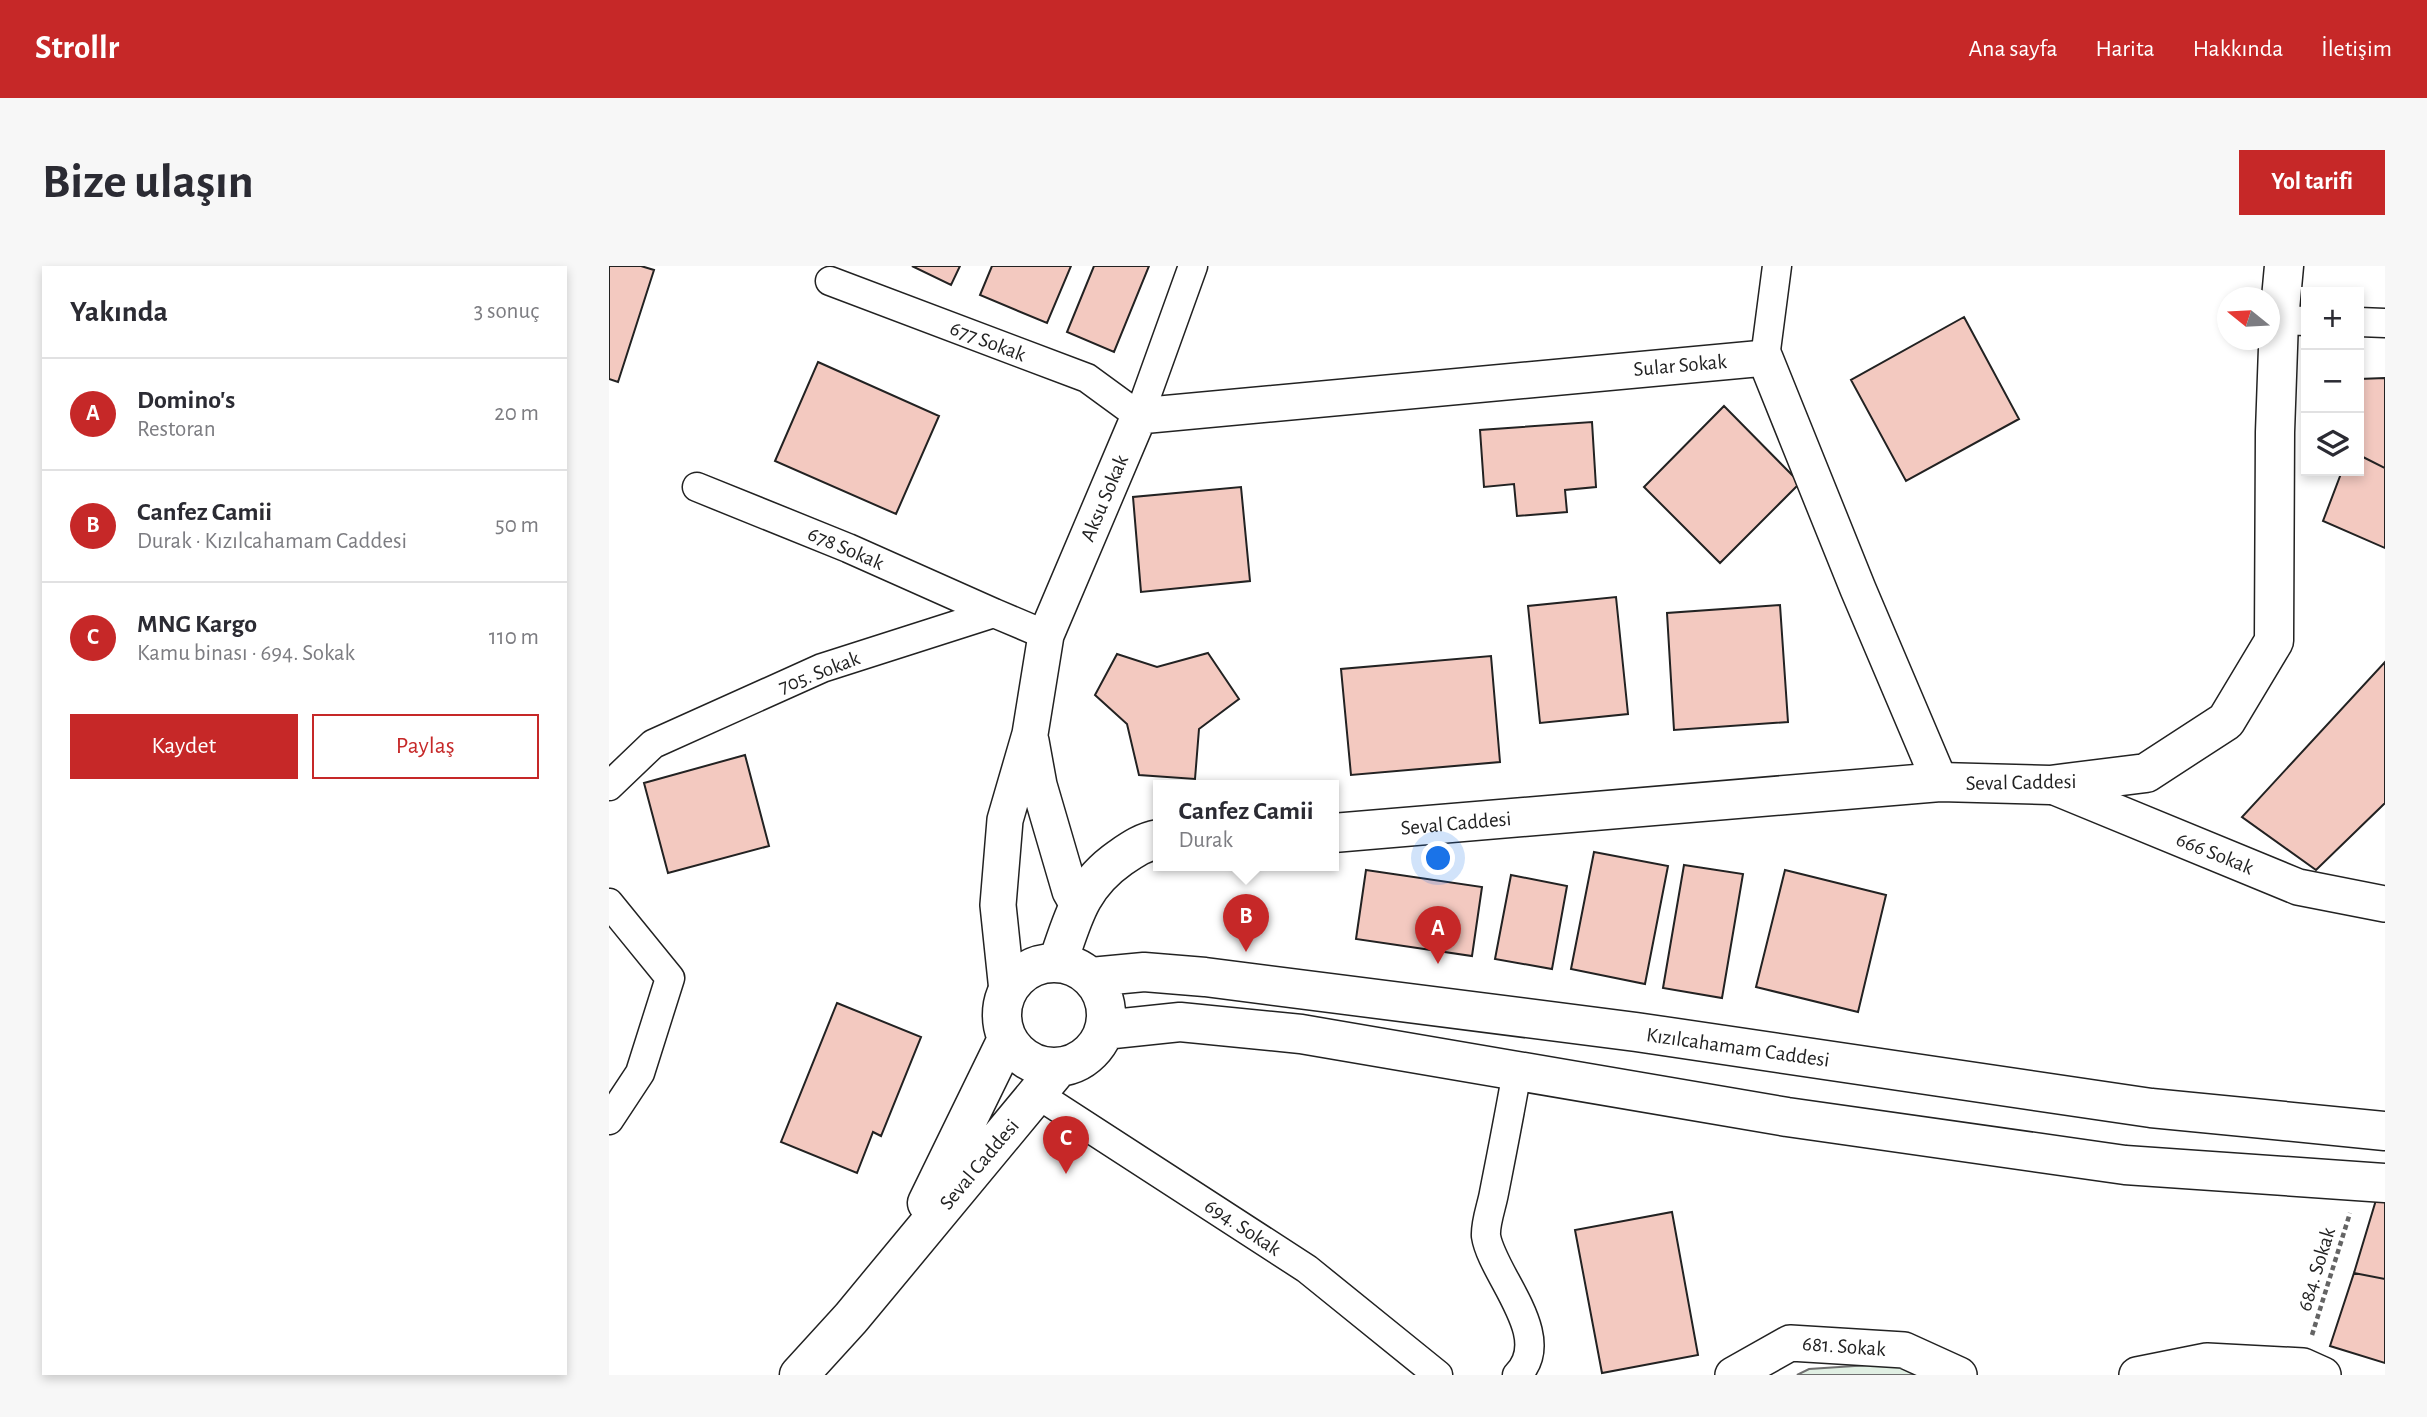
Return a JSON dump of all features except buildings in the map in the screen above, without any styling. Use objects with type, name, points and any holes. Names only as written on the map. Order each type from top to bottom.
[{"type":"main road","name":"Seval Caddesi","points":[[1339,832],[1940,782],[2050,785],[2146,773],[2227,722],[2274,641],[2276,432],[2293,320],[2284,266]]},
{"type":"main road","points":[[1074,969],[1078,905],[1101,872],[1143,842],[1153,840]]},
{"type":"main road","points":[[1101,872],[1153,865]]},
{"type":"main road","points":[[1048,1081],[1044,1066],[1029,1061],[1017,1052],[1007,1039],[1002,1023],[1002,1007],[1007,991],[1014,981],[1034,966],[1074,969],[1099,988],[1107,1016],[1104,1030],[1180,1022],[1301,1034],[1787,1117],[2125,1165],[2372,1182]]},
{"type":"main road","name":"Kızılcahamam Caddesi","points":[[1074,969],[1205,976],[1636,1032],[2151,1108],[2385,1131]]},
{"type":"main road","name":"Seval Caddesi","points":[[799,1375],[898,1262],[1048,1081],[1087,1056],[1098,1044],[1104,1030]]},
{"type":"main road","name":"Seval Caddesi","points":[[898,1262],[1007,1039]]},
{"type":"street","name":"Aksu Sokak","points":[[1007,991],[998,905],[1005,820],[1030,734],[1046,635],[1139,415],[1193,266]]},
{"type":"street","points":[[1777,266],[1765,358],[1858,589],[1940,782]]},
{"type":"street","name":"677 Sokak","points":[[830,281],[1087,378],[1139,415]]},
{"type":"street","points":[[2364,322],[2385,323]]},
{"type":"street","name":"Sular Sokak","points":[[1139,415],[1765,358]]},
{"type":"street","name":"678 Sokak","points":[[697,487],[848,548],[994,613]]},
{"type":"street","points":[[994,613],[1046,635]]},
{"type":"street","name":"705. Sokak","points":[[609,786],[653,744],[822,668],[994,613]]},
{"type":"street","name":"Aksu Sokak","points":[[1030,734],[1039,785],[1070,891],[1078,905]]},
{"type":"street","name":"666 Sokak","points":[[2050,785],[2298,887],[2385,904]]},
{"type":"street","points":[[609,903],[670,978],[640,1073],[609,1120]]},
{"type":"street","points":[[1517,1071],[1486,1235],[1504,1280],[1526,1320],[1529,1349],[1521,1372],[1517,1375]]},
{"type":"street","name":"694. Sokak","points":[[1048,1081],[1307,1269],[1437,1375]]},
{"type":"street","name":"681. Sokak","points":[[1733,1375],[1790,1343],[1904,1350],[1959,1375]]},
{"type":"street","points":[[2137,1375],[2207,1361],[2313,1371]]},
{"type":"path","name":"684. Sokak","points":[[2313,1371],[2372,1182]]},
{"type":"green space","points":[[1900,1363],[1925,1375],[1797,1375],[1809,1369]]},
{"type":"place","name":"Canfez Camii","points":[[1246,952]]},
{"type":"place","name":"Domino's","points":[[1438,964]]},
{"type":"place","name":"MNG Kargo","points":[[1066,1174]]}]
